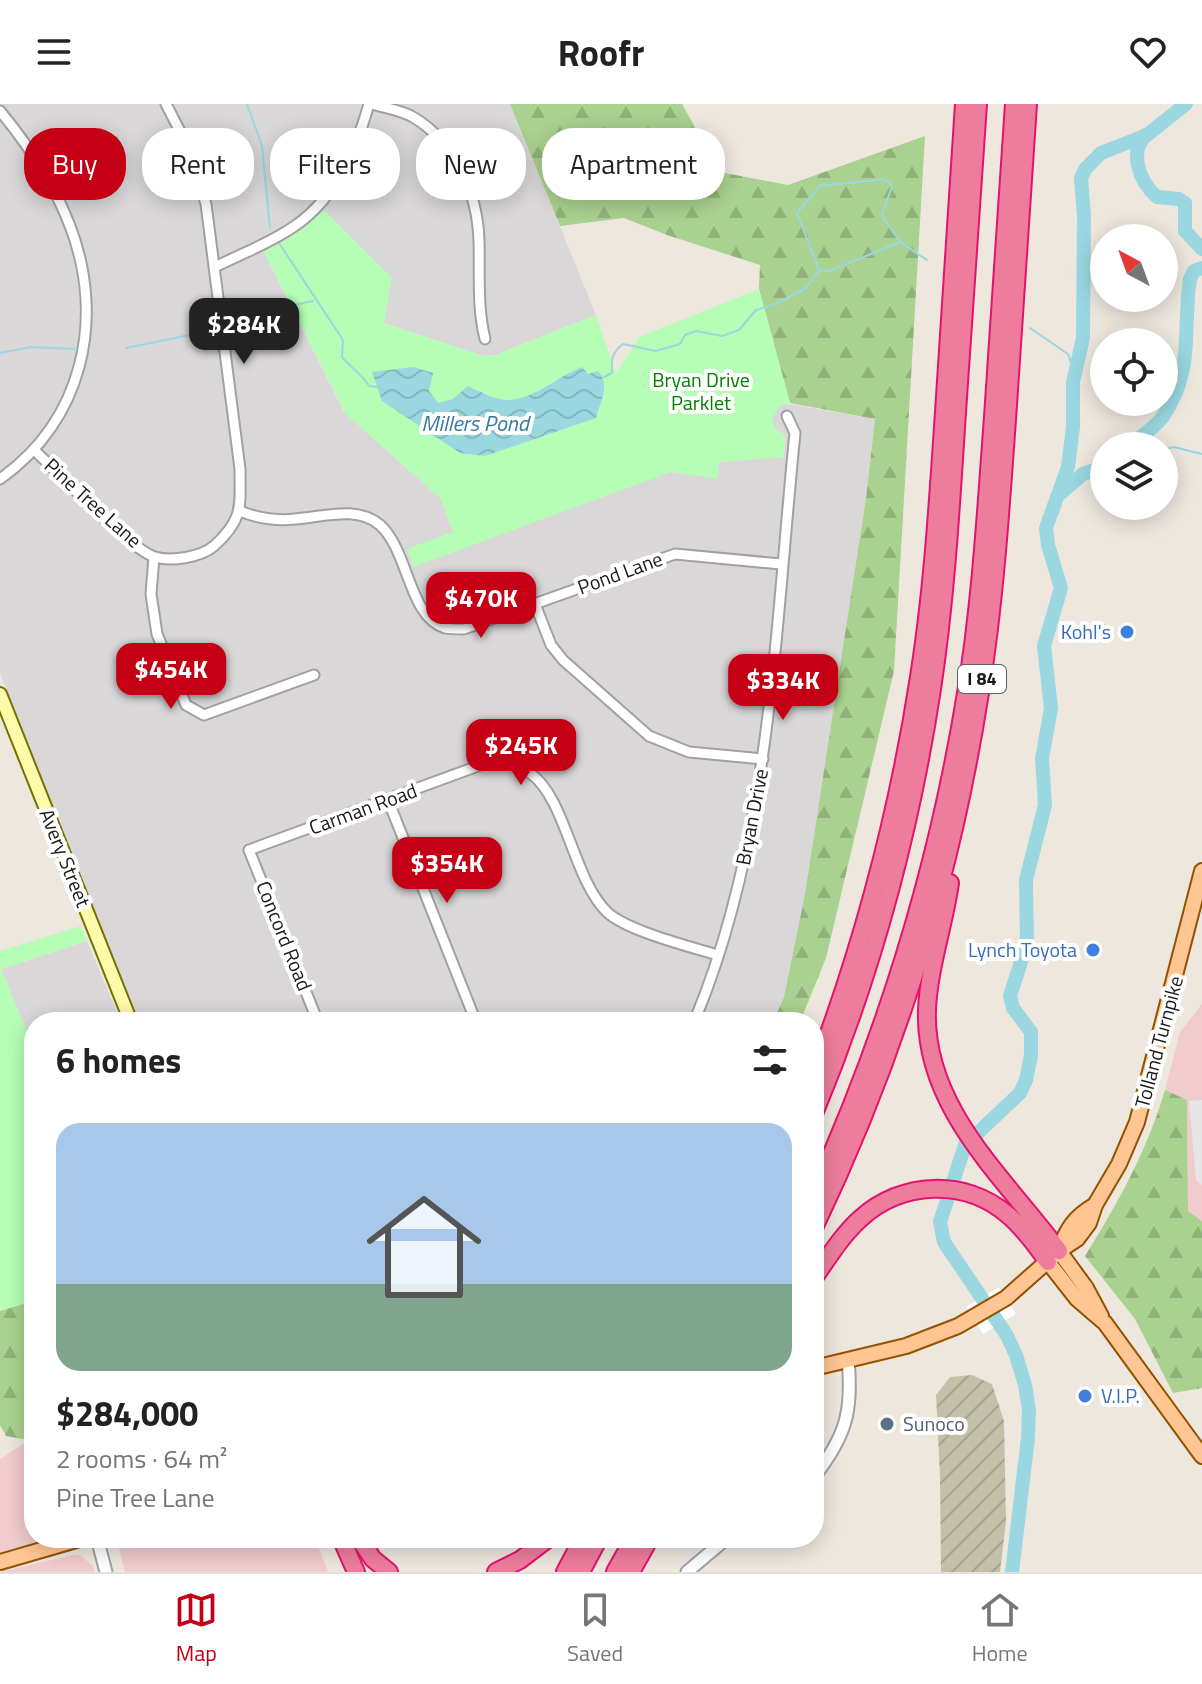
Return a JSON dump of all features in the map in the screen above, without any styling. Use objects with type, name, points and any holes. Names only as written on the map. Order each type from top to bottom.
[{"type":"highway","points":[[824,1046],[848,979],[880,868],[919,678],[934,549],[964,104]]},
{"type":"highway","points":[[824,1087],[850,1018],[883,912],[908,812],[932,690],[948,550],[978,104]]},
{"type":"highway","points":[[824,1170],[866,1070],[901,968],[927,877],[968,683],[982,562],[1014,104]]},
{"type":"highway","name":"I 84","points":[[824,1205],[900,1018],[935,902],[964,782],[982,685],[996,563],[1028,104]]},
{"type":"highway","points":[[964,782],[927,1011],[928,1038],[942,1091],[960,1122],[1054,1256]]},
{"type":"highway","points":[[824,1264],[847,1232],[870,1210],[905,1193],[936,1189],[965,1192],[987,1201],[1008,1215],[1054,1256]]},
{"type":"highway","points":[[345,1548],[356,1572]]},
{"type":"highway","points":[[366,1548],[373,1559],[389,1572]]},
{"type":"highway","points":[[496,1572],[536,1548]]},
{"type":"highway","points":[[565,1572],[578,1548]]},
{"type":"highway","points":[[581,1572],[594,1548]]},
{"type":"highway","points":[[615,1572],[628,1548]]},
{"type":"highway","points":[[631,1572],[644,1548]]},
{"type":"main road","name":"Avery Street","points":[[0,694],[127,1012]]},
{"type":"main road","name":"Tolland Turnpike","points":[[824,1366],[927,1339],[973,1318],[1006,1298],[1077,1239],[1089,1223],[1137,1122],[1197,914],[1202,871]]},
{"type":"main road","points":[[1054,1256],[1086,1288],[1105,1323],[1202,1456]]},
{"type":"main road","points":[[0,1562],[48,1548]]},
{"type":"street","points":[[166,104],[188,147],[206,204],[240,469],[240,511]]},
{"type":"street","points":[[215,267],[289,231],[319,205],[340,179],[360,138],[370,104],[410,115],[433,131],[451,152],[466,180],[479,237],[480,317],[485,339]]},
{"type":"street","points":[[0,111],[49,181],[71,228],[84,284],[84,342],[74,388],[53,428],[35,451],[0,479]]},
{"type":"street","name":"Bryan Drive","points":[[697,1012],[741,872],[763,759],[795,433],[787,416]]},
{"type":"street","name":"Pine Tree Lane","points":[[35,451],[129,540],[154,557],[181,558],[206,553],[224,537],[240,511]]},
{"type":"street","name":"Pond Lane","points":[[240,511],[254,517],[292,520],[344,513],[363,516],[378,524],[391,537],[402,558],[419,604],[430,620],[445,628],[464,629],[675,554],[781,564]]},
{"type":"street","points":[[154,557],[151,594],[157,634],[186,705],[204,715],[314,675]]},
{"type":"street","points":[[535,604],[551,645],[563,660],[649,736],[689,752],[763,759]]},
{"type":"street","name":"Carman Road","points":[[249,850],[489,762],[512,764],[530,773],[546,788],[590,888],[611,916],[631,926],[717,955]]},
{"type":"street","points":[[388,800],[472,1012]]},
{"type":"street","name":"Concord Road","points":[[249,850],[314,1012]]},
{"type":"street","points":[[824,1462],[840,1437],[847,1415],[851,1394],[848,1360]]},
{"type":"street","points":[[100,1548],[106,1572]]},
{"type":"street","points":[[687,1572],[715,1548]]},
{"type":"shaded area","points":[[0,104],[510,104],[520,128],[416,128],[416,200],[526,200],[526,143],[542,183],[542,200],[549,200],[596,315],[495,355],[484,356],[383,323],[325,211],[300,231],[264,252],[344,412],[441,499],[454,532],[408,549],[671,472],[716,478],[719,462],[784,457],[785,435],[776,430],[772,420],[775,410],[783,403],[875,419],[866,498],[805,894],[784,997],[777,1012],[134,1012],[0,673]]},
{"type":"shaded area","points":[[87,941],[117,1012],[24,1012],[24,1024],[1,969]]},
{"type":"shaded area","points":[[1202,1004],[1202,1221],[1188,1211],[1187,1101],[1165,1090],[1180,1032]]},
{"type":"shaded area","points":[[1202,1100],[1202,1185],[1196,1180],[1189,1101]]},
{"type":"shaded area","points":[[972,1375],[992,1384],[1004,1421],[1006,1521],[1000,1572],[941,1572],[936,1395],[950,1377]]},
{"type":"shaded area","points":[[23,1444],[24,1546],[0,1554],[0,1459]]},
{"type":"shaded area","points":[[119,1548],[319,1548],[328,1572],[125,1572]]},
{"type":"shaded area","points":[[80,1555],[93,1566],[95,1572],[0,1572]]},
{"type":"green space","points":[[510,104],[682,104],[695,128],[542,128],[542,182],[526,143],[526,128],[520,128]]},
{"type":"green space","points":[[925,136],[894,671],[826,958],[804,1012],[777,1012],[784,997],[805,894],[866,498],[875,419],[790,403],[759,289],[760,265],[624,218],[560,226],[549,200],[725,200],[725,173],[788,185]]},
{"type":"green space","name":"Bryan Drive Parklet","points":[[324,210],[392,278],[384,323],[484,356],[495,355],[596,315],[616,374],[639,337],[759,289],[790,403],[779,406],[772,420],[776,430],[785,435],[784,457],[719,462],[717,479],[671,472],[413,567],[407,549],[453,532],[441,499],[345,413],[264,252],[300,231]]},
{"type":"green space","points":[[81,926],[87,941],[1,969],[24,1024],[24,1304],[0,1311],[0,951]]},
{"type":"green space","points":[[1165,1090],[1187,1100],[1188,1211],[1202,1221],[1202,1388],[1173,1393],[1135,1319],[1085,1256],[1131,1176]]},
{"type":"green space","points":[[24,1294],[22,1439],[6,1436],[0,1425],[0,1302]]},
{"type":"water","name":"Millers Pond","points":[[414,367],[433,373],[429,391],[438,403],[453,399],[468,386],[505,400],[525,397],[582,367],[588,374],[598,371],[604,388],[596,418],[485,456],[460,453],[382,401],[372,372]]},
{"type":"pier","points":[[999,1287],[1016,1314],[983,1334],[966,1307]]},
{"type":"waterway","points":[[247,104],[262,146],[270,228]]},
{"type":"waterway","points":[[1012,1572],[1028,1438],[1029,1410],[1025,1385],[1006,1334],[944,1242],[940,1222],[965,1145],[1020,1093],[1031,1056],[1031,1032],[1013,1008],[1010,996],[1027,943],[1026,880],[1045,805],[1042,759],[1051,708],[1044,646],[1061,588],[1046,528],[1068,467],[1073,427],[1073,382],[1083,338],[1084,216],[1081,178],[1101,153],[1147,135],[1186,104]]},
{"type":"waterway","points":[[1146,135],[1138,150],[1141,176],[1157,197],[1179,199],[1185,203],[1185,231],[1202,249]]},
{"type":"waterway","points":[[604,377],[612,373],[613,357],[623,344],[656,351],[680,344],[685,335],[696,331],[722,336],[739,330],[756,310],[778,303],[806,288],[819,270],[797,213],[820,186],[885,179],[892,186],[882,216],[900,242],[927,260]]},
{"type":"waterway","points":[[821,270],[830,271],[900,242]]},
{"type":"waterway","points":[[279,243],[343,340],[342,357],[369,386],[378,387]]},
{"type":"waterway","points":[[1147,432],[1164,415],[1180,381],[1186,348],[1190,279],[1194,271],[1202,268]]},
{"type":"waterway","points":[[232,318],[313,301]]},
{"type":"waterway","points":[[1030,328],[1068,354],[1075,373]]},
{"type":"waterway","points":[[126,348],[209,331]]},
{"type":"waterway","points":[[0,353],[31,347],[74,349]]},
{"type":"waterway","points":[[1178,448],[1202,454]]},
{"type":"waterway","points":[[1061,493],[1090,472]]},
{"type":"place","name":"Kohl's","points":[[1127,632]]},
{"type":"place","name":"Lynch Toyota","points":[[1093,950]]},
{"type":"place","name":"V.I.P.","points":[[1085,1396]]},
{"type":"place","name":"Sunoco","points":[[887,1424]]}]
